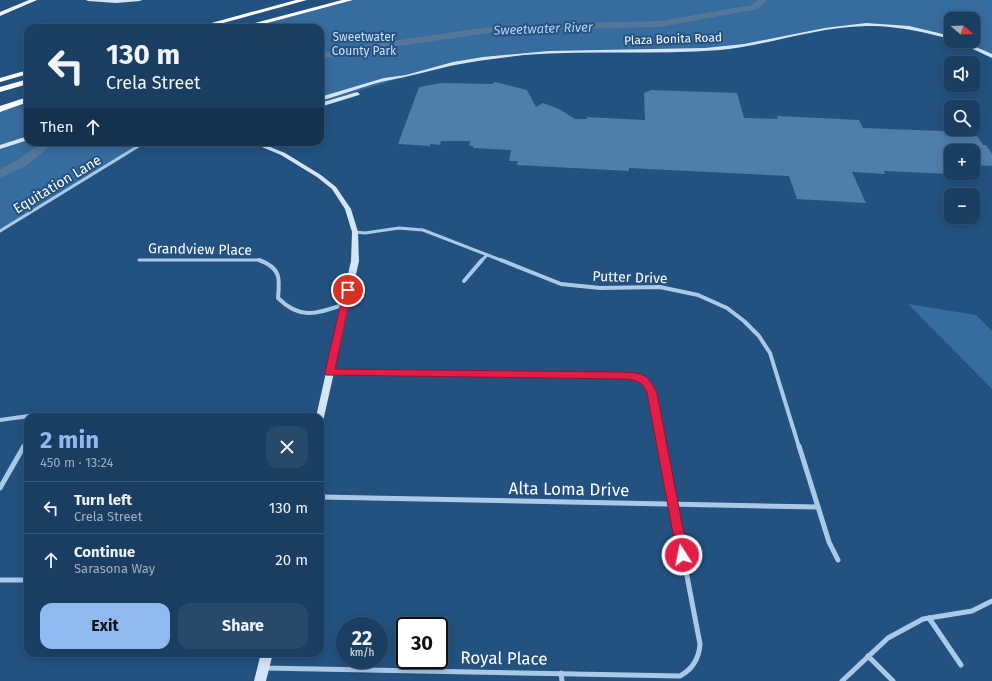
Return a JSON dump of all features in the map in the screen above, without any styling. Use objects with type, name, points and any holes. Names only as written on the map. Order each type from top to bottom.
[{"type":"highway","points":[[212,24],[304,0]]},
{"type":"highway","points":[[255,24],[350,0]]},
{"type":"highway","points":[[336,3],[355,0]]},
{"type":"highway","points":[[0,80],[24,73]]},
{"type":"highway","points":[[0,90],[24,82]]},
{"type":"highway","points":[[0,104],[24,96]]},
{"type":"highway","points":[[0,109],[24,100]]},
{"type":"main road","points":[[0,14],[34,0]]},
{"type":"main road","points":[[88,0],[116,2],[140,0]]},
{"type":"main road","name":"Plaza Bonita Road","points":[[324,98],[384,80],[395,79],[444,66],[487,58],[546,53],[678,52],[711,50],[753,44],[839,26],[892,26],[920,30],[944,36]]},
{"type":"main road","points":[[974,48],[992,56]]},
{"type":"main road","name":"Plaza Bonita Road","points":[[324,104],[389,84],[395,79]]},
{"type":"main road","points":[[0,147],[24,139]]},
{"type":"main road","points":[[263,146],[283,154],[319,176],[334,188],[348,209],[355,232],[354,261],[321,413]]},
{"type":"main road","points":[[260,681],[266,657]]},
{"type":"street","name":"Equitation Lane","points":[[0,231],[139,146]]},
{"type":"street","name":"Putter Drive","points":[[355,232],[399,228],[423,230],[439,235],[486,256],[561,284],[600,288],[660,287],[679,290],[707,298],[736,314],[759,336],[770,353],[829,542],[838,560]]},
{"type":"street","points":[[464,281],[486,256]]},
{"type":"street","name":"Grandview Place","points":[[139,260],[258,260],[271,266],[277,271],[280,277],[278,298],[293,312],[304,314],[316,313],[345,304]]},
{"type":"street","points":[[329,372],[637,376],[647,382],[652,393],[673,506]]},
{"type":"street","points":[[0,420],[24,417]]},
{"type":"street","points":[[0,488],[24,446]]},
{"type":"street","name":"Alta Loma Drive","points":[[324,497],[673,506],[818,507]]},
{"type":"street","name":"Royal Place","points":[[264,668],[680,676],[696,664],[700,644],[673,506]]},
{"type":"street","points":[[0,580],[24,580]]},
{"type":"street","points":[[842,681],[888,638],[923,619],[972,611],[992,601]]},
{"type":"street","points":[[929,618],[961,665]]},
{"type":"street","points":[[868,656],[894,681]]},
{"type":"street","points":[[562,673],[562,681]]},
{"type":"green space","name":"Sweetwater County Park","points":[[349,0],[992,0],[992,56],[974,48],[980,48],[980,12],[944,12],[944,36],[900,27],[854,25],[721,49],[529,54],[485,58],[416,73],[324,102],[324,24],[256,24]]},
{"type":"green space","points":[[24,97],[24,146],[138,146],[127,155],[0,231],[0,106]]},
{"type":"green space","points":[[908,304],[976,315],[992,331],[992,389]]},
{"type":"building","points":[[495,82],[527,90],[536,107],[543,103],[559,109],[575,119],[587,119],[587,117],[645,120],[644,93],[651,90],[737,93],[744,118],[778,119],[777,116],[859,120],[863,128],[944,131],[944,136],[976,136],[983,145],[986,145],[992,154],[992,166],[980,165],[980,144],[944,144],[944,174],[884,171],[885,174],[852,172],[866,203],[797,199],[789,176],[629,168],[629,171],[517,165],[518,161],[509,161],[511,150],[473,148],[473,146],[469,146],[470,141],[441,141],[440,145],[430,144],[430,146],[398,144],[419,87],[441,83],[492,84]]},
{"type":"waterway","name":"Sweetwater River","points":[[324,56],[345,51],[502,28],[660,24],[755,7],[763,0]]},
{"type":"waterway","name":"Sweetwater River","points":[[0,174],[22,163],[44,146]]},
{"type":"route","points":[[348,290],[329,372],[622,375],[637,376],[647,382],[652,393],[682,555]]}]
